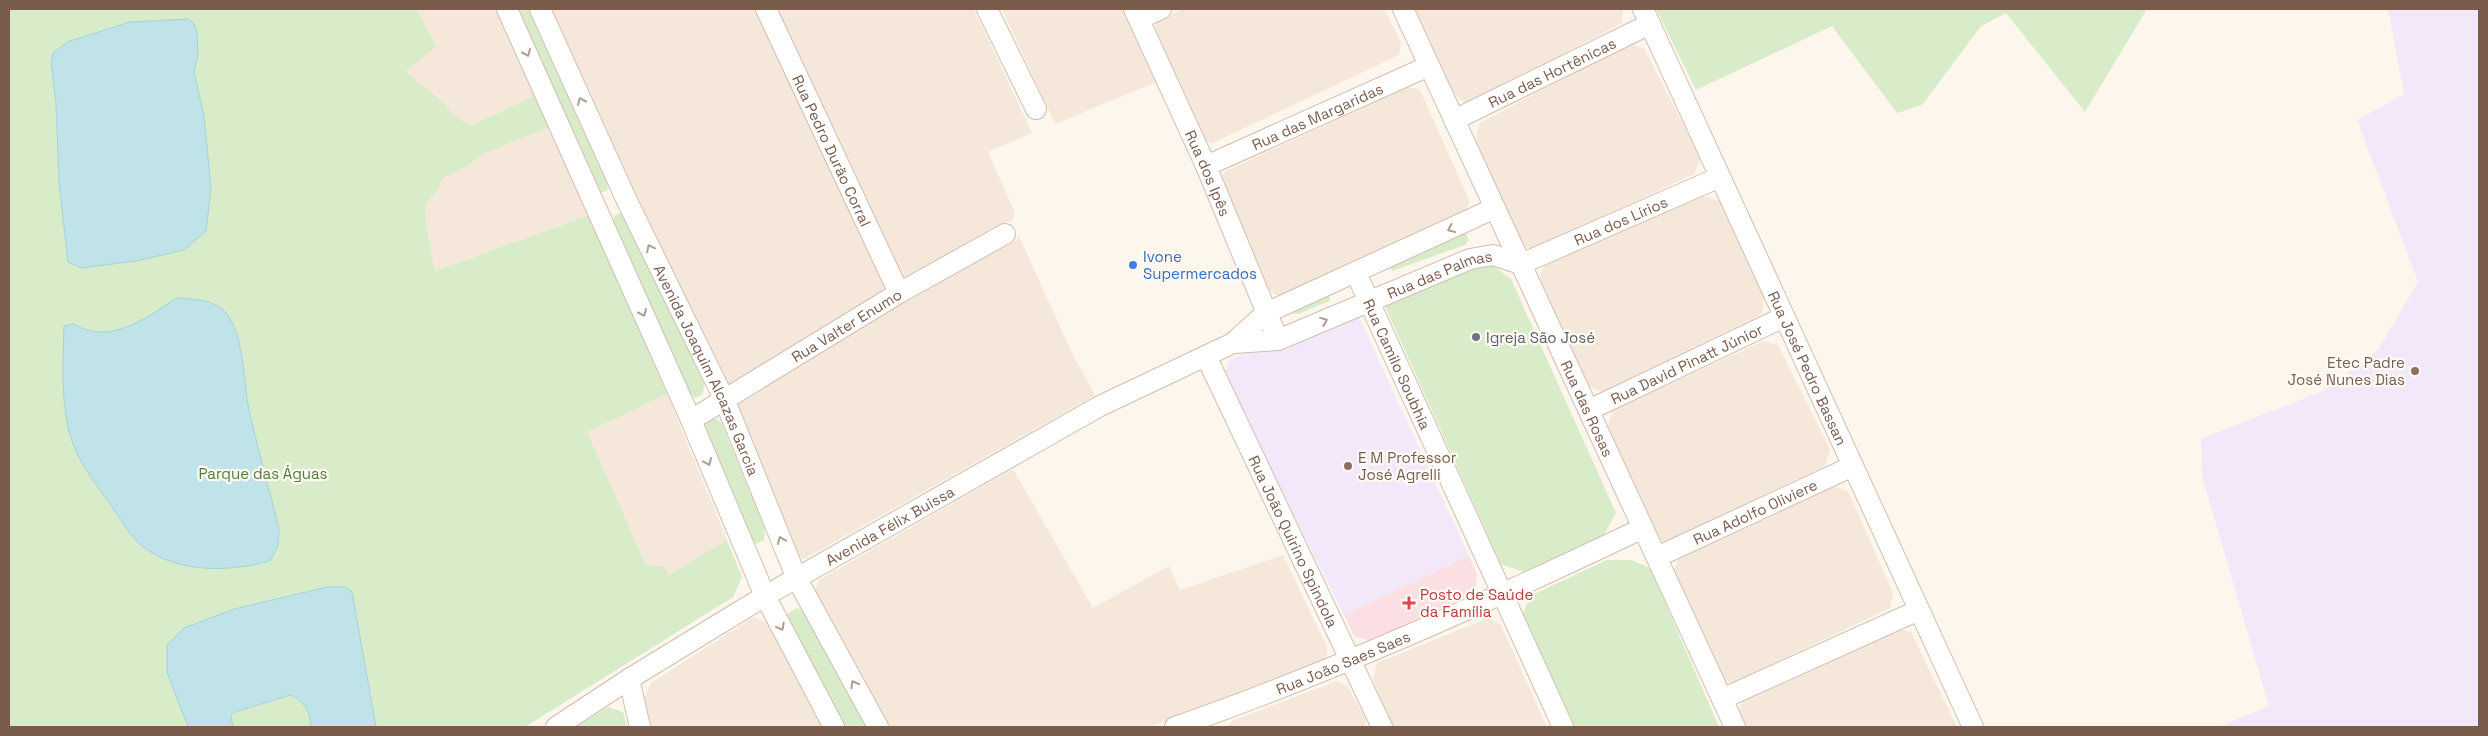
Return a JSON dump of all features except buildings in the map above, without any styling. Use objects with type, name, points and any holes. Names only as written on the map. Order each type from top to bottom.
[{"type":"street","points":[[507,9],[691,420],[765,596],[834,727]]},
{"type":"street","name":"Avenida Joaquim Alcazas Garcia","points":[[540,9],[627,201],[724,401],[797,580],[878,727]]},
{"type":"street","name":"Rua Pedro Durão Corral","points":[[766,9],[899,293]]},
{"type":"street","points":[[987,9],[1036,109]]},
{"type":"street","points":[[1136,14],[1160,9]]},
{"type":"street","name":"Rua das Rosas","points":[[1402,9],[1735,727]]},
{"type":"street","name":"Rua dos Ipês","points":[[1136,14],[1206,166],[1278,340]]},
{"type":"street","name":"Rua das Hortênicas","points":[[1454,120],[1647,17]]},
{"type":"street","name":"Rua José Pedro Bassan","points":[[1647,17],[1973,727]]},
{"type":"street","name":"Rua das Margaridas","points":[[1206,166],[1428,66]]},
{"type":"street","name":"Rua dos Lírios","points":[[1521,264],[1720,177]]},
{"type":"street","points":[[599,212],[627,201]]},
{"type":"street","points":[[1266,313],[1495,208]]},
{"type":"street","name":"Rua Valter Enumo","points":[[691,420],[899,293],[1005,234]]},
{"type":"street","name":"Rua das Palmas","points":[[1278,340],[1470,259],[1493,256],[1521,264]]},
{"type":"street","name":"Rua Camilo Soubhia","points":[[1356,273],[1563,727]]},
{"type":"street","name":"Avenida Félix Buissa","points":[[556,727],[629,679],[765,596],[797,580],[1100,406],[1233,343],[1266,313]]},
{"type":"street","name":"Rua David Pinatt Júnior","points":[[1589,410],[1784,317]]},
{"type":"street","name":"Avenida Félix Buissa","points":[[1233,343],[1278,340]]},
{"type":"street","name":"Rua João Quirino Spindola","points":[[1206,356],[1381,727]]},
{"type":"street","name":"Rua Adolfo Oliviere","points":[[1657,557],[1853,466]]},
{"type":"street","name":"Rua João Saes Saes","points":[[1175,727],[1210,720],[1348,659],[1503,594],[1643,528]]},
{"type":"street","points":[[1722,699],[1919,610]]},
{"type":"street","points":[[629,679],[640,727]]},
{"type":"shaded area","points":[[417,9],[497,9],[536,95],[472,125],[461,122],[438,96],[417,84],[406,71],[437,45]]},
{"type":"shaded area","points":[[550,9],[754,9],[884,283],[883,293],[732,386],[722,381]]},
{"type":"shaded area","points":[[773,9],[974,9],[1032,133],[988,152],[1015,213],[1012,221],[1005,222],[909,279],[899,277]]},
{"type":"shaded area","points":[[1002,9],[1122,9],[1156,82],[1055,124]]},
{"type":"shaded area","points":[[1183,9],[1384,9],[1401,42],[1399,55],[1213,143],[1204,141],[1153,34],[1157,21]]},
{"type":"shaded area","points":[[1413,9],[1623,9],[1622,23],[1467,104],[1451,92]]},
{"type":"shaded area","name":"Etec Padre José Nunes Dias","points":[[2388,9],[2479,9],[2479,727],[2219,727],[2269,706],[2202,476],[2201,439],[2323,391],[2378,350],[2418,282],[2357,120],[2404,94]]},
{"type":"shaded area","points":[[1629,44],[1644,48],[1701,159],[1694,174],[1531,250],[1519,240],[1475,142],[1480,123]]},
{"type":"shaded area","points":[[1407,87],[1420,90],[1470,202],[1463,216],[1281,298],[1270,291],[1219,185],[1224,172]]},
{"type":"shaded area","points":[[550,127],[589,215],[435,271],[425,217],[426,203],[438,190],[442,179],[468,166],[481,155]]},
{"type":"shaded area","points":[[1703,196],[1719,201],[1764,297],[1762,314],[1601,392],[1587,385],[1539,280],[1544,265]]},
{"type":"shaded area","points":[[1018,234],[1071,351],[1095,395],[804,559],[795,555],[735,402],[906,299],[1017,240]]},
{"type":"shaded area","name":"E M Professor José Agrelli","points":[[1340,309],[1359,317],[1469,556],[1344,615],[1224,376],[1229,360]]},
{"type":"shaded area","points":[[1764,341],[1778,345],[1830,449],[1825,466],[1665,542],[1654,535],[1606,431],[1613,410]]},
{"type":"shaded area","points":[[667,394],[727,540],[669,576],[664,566],[646,565],[586,432]]},
{"type":"shaded area","points":[[1013,469],[1093,608],[1169,566],[1180,590],[1283,555],[1327,647],[1327,659],[1211,706],[1149,727],[886,727],[814,593],[819,580]]},
{"type":"shaded area","points":[[1833,486],[1848,491],[1893,593],[1890,608],[1731,684],[1719,675],[1674,572],[1678,557]]},
{"type":"shaded area","name":"Posto de Saúde da Família","points":[[1469,556],[1477,575],[1475,592],[1371,641],[1354,636],[1344,615]]},
{"type":"shaded area","points":[[754,617],[767,623],[822,727],[650,727],[644,698],[651,683]]},
{"type":"shaded area","points":[[1488,618],[1501,625],[1547,727],[1393,727],[1373,679],[1377,663]]},
{"type":"shaded area","points":[[1895,628],[1911,632],[1957,727],[1745,727],[1737,711],[1746,696]]},
{"type":"shaded area","points":[[1337,681],[1348,687],[1366,720],[1365,727],[1226,727],[1232,721]]},
{"type":"green space","name":"Parque das Águas","points":[[9,9],[417,9],[437,46],[406,71],[441,100],[460,120],[472,125],[536,95],[550,127],[481,155],[468,166],[442,179],[438,190],[426,203],[425,217],[435,271],[589,215],[667,394],[587,432],[646,565],[664,566],[669,575],[727,540],[742,577],[733,597],[525,727],[9,727]]},
{"type":"green space","points":[[514,9],[532,9],[608,181],[607,191],[599,193]]},
{"type":"green space","points":[[1656,9],[2147,9],[2085,112],[2006,13],[1981,26],[1922,105],[1897,113],[1832,26],[1696,90]]},
{"type":"green space","points":[[622,212],[629,217],[704,384],[703,394],[696,398],[690,393],[614,222],[614,216]]},
{"type":"green space","points":[[1465,232],[1469,240],[1465,245],[1392,271],[1390,267]]},
{"type":"green space","points":[[1461,261],[1492,265],[1511,279],[1616,513],[1604,535],[1524,572],[1501,564],[1384,304]]},
{"type":"green space","points":[[1329,293],[1330,301],[1294,314],[1292,308]]},
{"type":"green space","points":[[714,418],[721,422],[765,529],[764,540],[756,544],[748,536],[704,429],[707,420]]},
{"type":"green space","points":[[1607,560],[1631,560],[1650,568],[1719,727],[1574,727],[1522,617],[1530,596]]},
{"type":"green space","points":[[797,608],[803,610],[869,727],[840,727],[786,619],[787,614]]},
{"type":"green space","points":[[608,707],[623,712],[627,727],[576,727]]},
{"type":"water","points":[[189,19],[195,25],[197,33],[198,55],[194,72],[204,116],[211,188],[206,231],[184,250],[136,261],[81,268],[68,262],[59,183],[56,104],[51,63],[53,53],[67,42],[130,22]]},
{"type":"water","points":[[176,298],[200,300],[216,305],[229,317],[235,328],[242,356],[249,410],[279,528],[278,546],[270,561],[238,567],[204,568],[171,562],[156,555],[137,542],[128,531],[84,467],[71,438],[63,390],[64,326],[74,324],[87,330],[114,331],[140,321]]},
{"type":"water","points":[[327,587],[346,587],[352,592],[376,727],[310,727],[310,717],[306,708],[291,695],[235,712],[231,716],[233,727],[188,727],[167,672],[167,645],[184,628],[234,609]]},
{"type":"place","name":"Ivone Supermercados","points":[[1133,265]]},
{"type":"place","name":"Igreja São José","points":[[1476,337]]},
{"type":"place","name":"Etec Padre José Nunes Dias","points":[[2415,371]]},
{"type":"place","name":"E M Professor José Agrelli","points":[[1348,466]]},
{"type":"place","name":"Posto de Saúde da Família","points":[[1409,603]]}]
